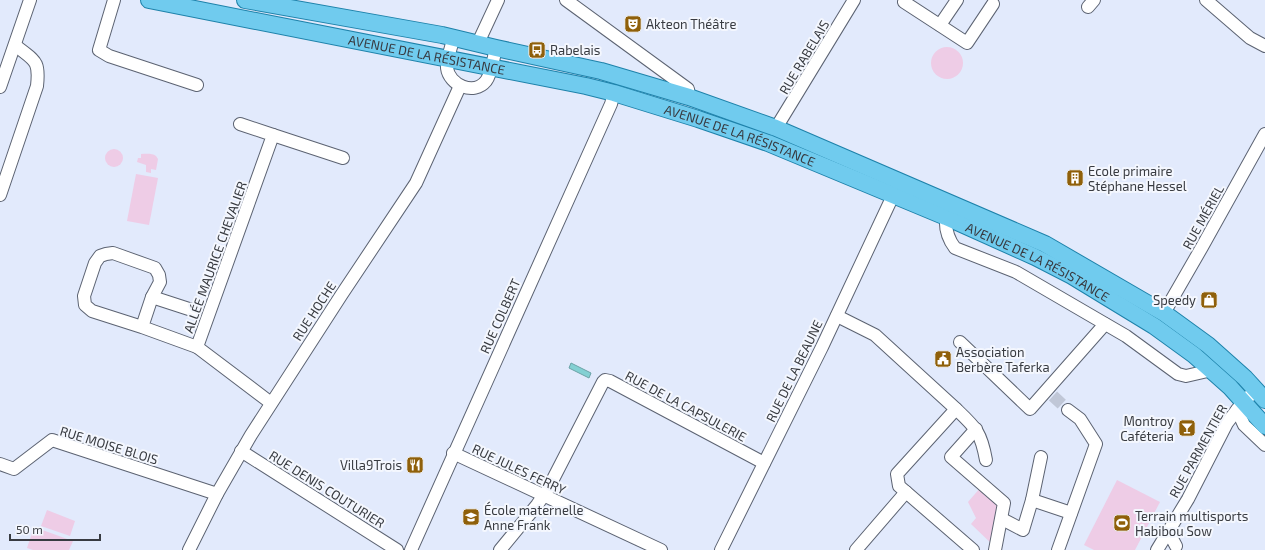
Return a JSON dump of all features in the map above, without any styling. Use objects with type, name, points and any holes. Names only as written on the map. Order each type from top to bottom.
[{"type":"main road","name":"AVENUE DE LA RÉSISTANCE","points":[[149,0],[586,86],[698,118],[768,143],[946,218],[1035,257],[1072,276],[1154,326],[1194,355],[1212,370],[1240,406],[1265,426]]},
{"type":"main road","name":"AVENUE DE LA RÉSISTANCE","points":[[245,0],[454,37],[496,48],[601,71],[689,93],[778,126],[904,178],[1045,244],[1164,313],[1208,345],[1245,378],[1260,395]]},
{"type":"street","points":[[0,87],[30,0]]},
{"type":"street","points":[[114,0],[99,50],[109,56],[197,85]]},
{"type":"street","points":[[478,43],[498,0]]},
{"type":"street","points":[[566,0],[689,93]]},
{"type":"street","name":"RUE RABELAIS","points":[[778,126],[854,0]]},
{"type":"street","points":[[940,25],[957,0]]},
{"type":"street","points":[[1206,0],[1250,38],[1265,46]]},
{"type":"street","points":[[904,2],[967,44],[993,4]]},
{"type":"street","points":[[454,37],[447,67],[452,79],[460,86],[476,87],[484,83],[489,76],[496,48]]},
{"type":"street","points":[[0,195],[37,86],[39,72],[36,62],[15,45]]},
{"type":"street","name":"RUE HOCHE","points":[[189,550],[217,494],[241,451],[416,183],[460,86]]},
{"type":"street","name":"RUE COLBERT","points":[[411,550],[453,453],[608,110],[614,93]]},
{"type":"street","points":[[240,124],[343,158]]},
{"type":"street","name":"ALLÉE MAURICE CHEVALIER","points":[[271,403],[197,347],[273,134]]},
{"type":"street","name":"RUE MÉRIEL","points":[[1164,313],[1265,134]]},
{"type":"street","name":"RUE DE LA BEAUNE","points":[[721,550],[822,347],[890,202]]},
{"type":"street","points":[[946,218],[949,240],[955,248],[1016,272],[1153,354],[1178,374],[1186,376],[1212,370]]},
{"type":"street","points":[[142,327],[152,297],[160,282],[159,275],[155,268],[113,253],[100,256],[94,263],[84,296],[85,306],[92,311],[197,347]]},
{"type":"street","points":[[152,297],[195,311]]},
{"type":"street","points":[[837,316],[875,335],[956,409],[976,429],[983,443],[986,460]]},
{"type":"street","points":[[960,342],[1030,409],[1050,393],[1105,324]]},
{"type":"street","name":"RUE DE LA CAPSULERIE","points":[[543,496],[605,380],[610,381],[764,463]]},
{"type":"street","name":"RUE PARMENTIER","points":[[1157,550],[1188,499],[1228,423],[1240,406],[1260,395]]},
{"type":"street","name":"AVENUE DE LA RÉSISTANCE","points":[[1240,406],[1244,425],[1265,445]]},
{"type":"street","points":[[956,409],[897,474],[898,486],[973,550]]},
{"type":"street","points":[[1058,550],[1096,444],[1080,419],[1068,410]]},
{"type":"street","points":[[976,429],[950,457],[1004,503],[996,550]]},
{"type":"street","name":"RUE MOISE BLOIS","points":[[0,464],[14,469],[52,440],[217,494]]},
{"type":"street","name":"RUE DENIS COUTURIER","points":[[241,451],[397,550]]},
{"type":"street","name":"RUE JULES FERRY","points":[[453,453],[661,550]]},
{"type":"street","points":[[1002,519],[1022,530],[1032,500],[1041,457]]},
{"type":"street","points":[[856,550],[906,492]]},
{"type":"street","points":[[500,550],[543,496]]},
{"type":"street","points":[[1032,500],[1071,513]]},
{"type":"street","points":[[1168,531],[1176,546]]},
{"type":"shaded area","points":[[947,47],[958,52],[963,63],[958,74],[947,79],[936,74],[931,63],[936,52]]},
{"type":"shaded area","points":[[114,149],[120,152],[123,158],[120,164],[114,167],[108,164],[105,158],[108,152]]},
{"type":"shaded area","points":[[141,154],[151,154],[156,156],[158,159],[156,170],[151,169],[151,173],[146,172],[146,165],[137,162],[138,158],[141,158]]},
{"type":"shaded area","points":[[136,174],[158,178],[149,225],[127,221]]},
{"type":"shaded area","points":[[571,363],[591,373],[589,378],[569,368]]},
{"type":"shaded area","name":"Terrain multisports Habibou Sow","points":[[1117,480],[1160,502],[1135,550],[1094,550],[1084,545]]},
{"type":"shaded area","points":[[981,487],[998,503],[995,547],[971,524],[976,518],[968,502]]},
{"type":"shaded area","points":[[47,510],[75,521],[70,536],[41,526]]},
{"type":"shaded area","points":[[34,527],[73,541],[69,550],[33,550],[27,548]]},
{"type":"tunnel","points":[[1053,396],[1068,410]]},
{"type":"place","name":"Akteon Théâtre","points":[[633,24]]},
{"type":"place","name":"Rabelais","points":[[537,50]]},
{"type":"place","name":"Ecole primaire Stéphane Hessel","points":[[1075,178]]},
{"type":"place","name":"Speedy","points":[[1209,300]]},
{"type":"place","name":"Association Berbère Taferka","points":[[943,359]]},
{"type":"place","name":"Montroy Caféteria","points":[[1187,428]]},
{"type":"place","name":"Villa9Trois","points":[[415,465]]},
{"type":"place","name":"École maternelle Anne Frank","points":[[471,517]]},
{"type":"place","name":"Terrain multisports Habibou Sow","points":[[1122,523]]}]
